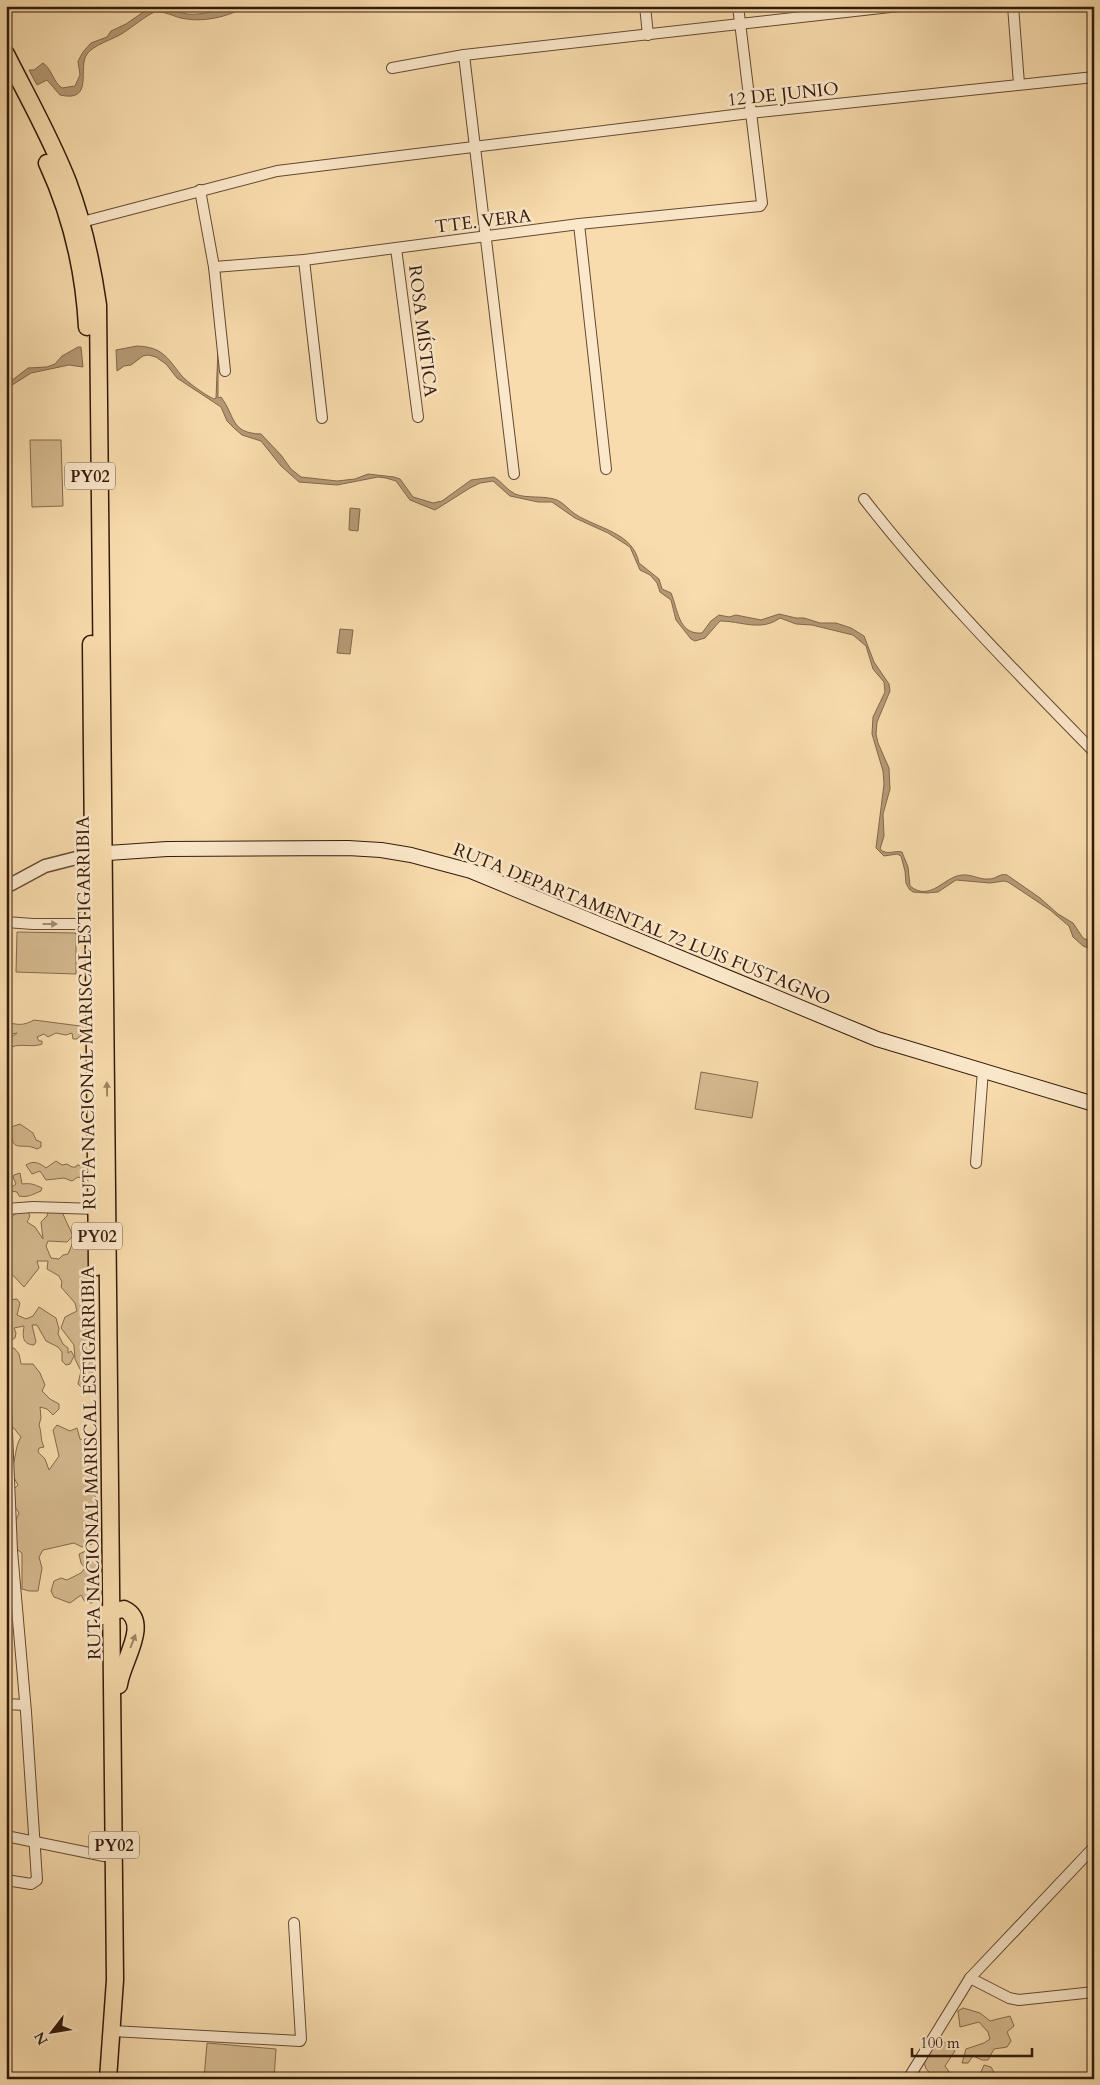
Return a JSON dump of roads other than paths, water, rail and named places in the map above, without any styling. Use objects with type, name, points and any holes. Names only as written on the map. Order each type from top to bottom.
[{"type":"highway","name":"RUTA NACIONAL MARISCAL ESTIGARRIBIA","points":[[8,64],[65,208],[81,269],[86,308],[89,359],[98,854],[107,1614],[104,1980],[97,2079]]},
{"type":"highway","name":"RUTA NACIONAL MARISCAL ESTIGARRIBIA","points":[[27,108],[68,181],[82,222],[93,268],[98,305],[98,854],[94,924],[96,1209],[107,1614],[114,1757],[115,1980],[108,2079]]},
{"type":"highway","points":[[107,1614],[124,1609],[130,1612],[134,1616],[136,1633],[120,1675],[114,1757]]},
{"type":"main road","name":"RUTA DEPARTAMENTAL 72 LUIS FUSTAGNO","points":[[98,854],[167,849],[294,847],[356,848],[411,855],[471,871],[489,878],[877,1039],[1094,1104]]},
{"type":"street","points":[[645,6],[648,35]]},
{"type":"street","points":[[738,6],[750,113]]},
{"type":"street","points":[[392,68],[464,55],[739,25],[829,10],[898,6]]},
{"type":"street","points":[[1013,6],[1018,84]]},
{"type":"street","points":[[464,55],[514,474]]},
{"type":"street","name":"12 DE JUNIO","points":[[82,222],[278,171],[750,113],[1094,77]]},
{"type":"street","name":"TTE. VERA","points":[[214,267],[304,260],[487,238],[579,224],[757,207],[762,203],[750,113]]},
{"type":"street","points":[[200,190],[214,267],[225,371]]},
{"type":"street","points":[[579,224],[606,469]]},
{"type":"street","name":"ROSA MÍSTICA","points":[[396,248],[418,417]]},
{"type":"street","points":[[304,260],[322,418]]},
{"type":"street","points":[[864,499],[898,543],[963,618],[1094,752]]},
{"type":"street","points":[[6,887],[45,866],[98,854]]},
{"type":"street","points":[[6,922],[94,924]]},
{"type":"street","points":[[976,1163],[983,1070]]},
{"type":"street","points":[[6,1209],[33,1207],[96,1209]]},
{"type":"street","points":[[6,1409],[9,1551],[25,1705],[37,1880],[31,1884],[6,1880]]},
{"type":"street","points":[[6,1704],[25,1705]]},
{"type":"street","points":[[6,1836],[104,1856]]},
{"type":"street","points":[[908,2079],[970,1978],[1094,1847]]},
{"type":"street","points":[[112,2031],[300,2041],[294,1923]]},
{"type":"street","points":[[970,1978],[1009,1998],[1019,2000],[1094,1992]]}]
